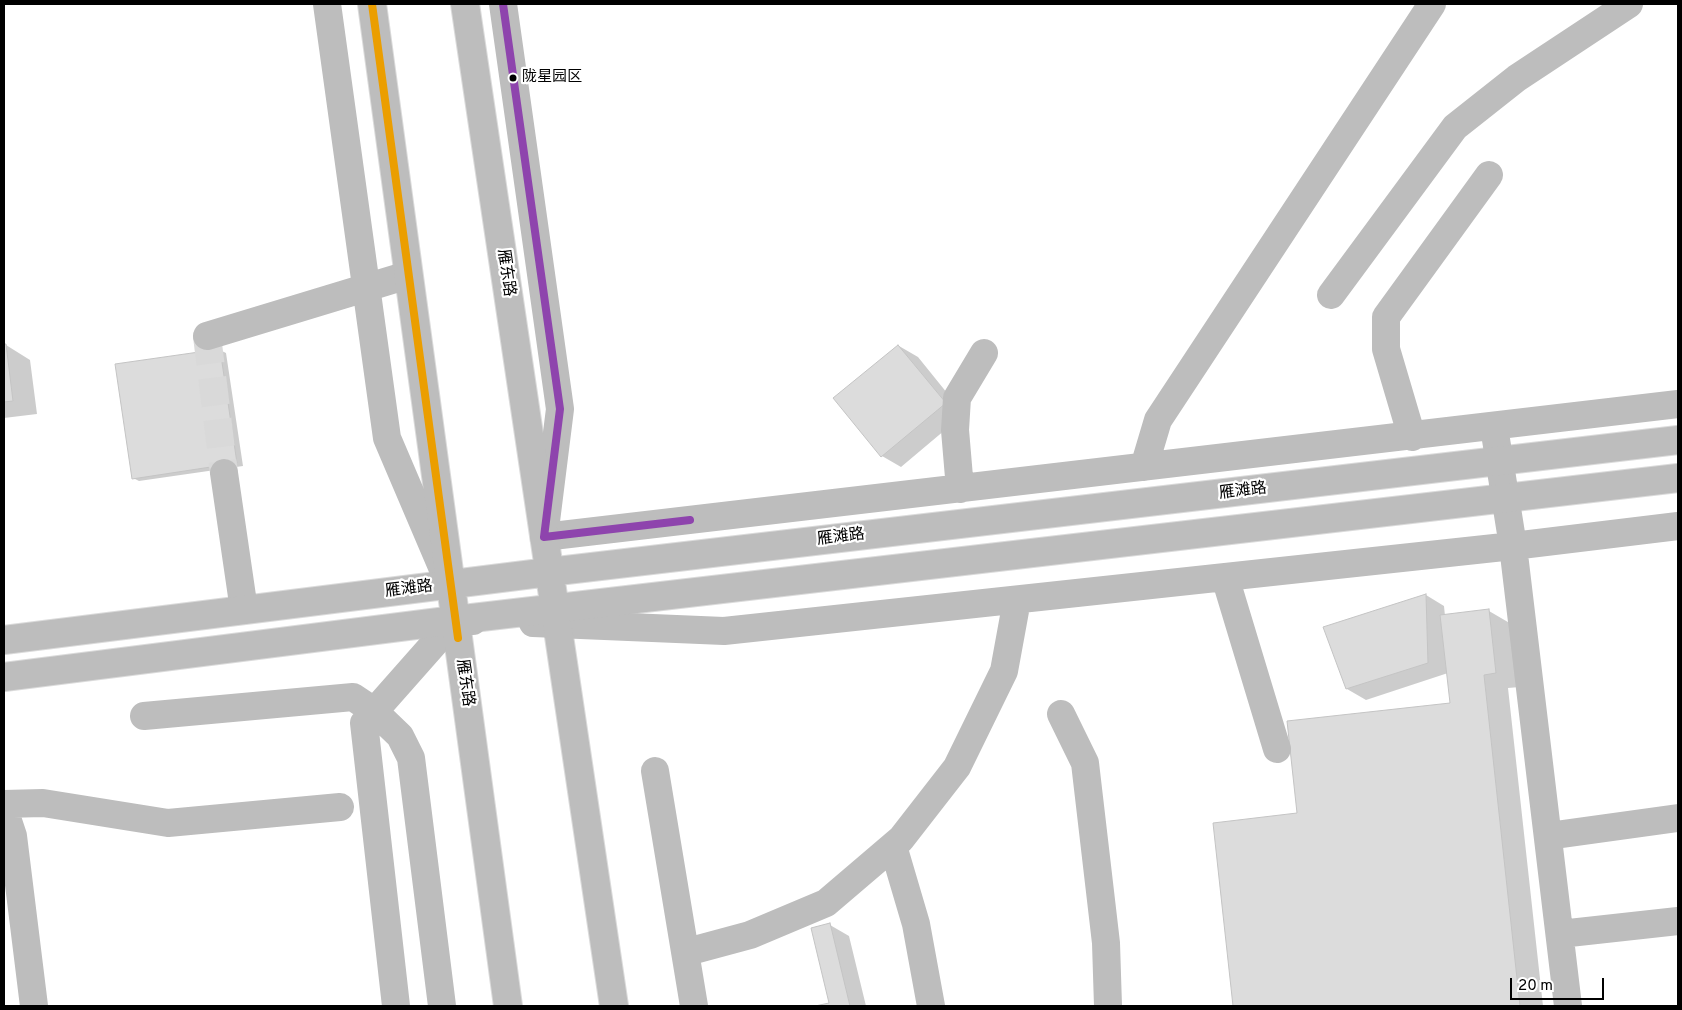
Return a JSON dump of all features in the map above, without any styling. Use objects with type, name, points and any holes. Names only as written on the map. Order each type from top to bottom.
[{"type":"main road","points":[[327,4],[387,438],[450,585]]},
{"type":"main road","name":"雁东路","points":[[372,4],[508,1006]]},
{"type":"main road","name":"雁东路","points":[[465,4],[554,616]]},
{"type":"main road","points":[[502,4],[560,409],[544,537],[1412,437],[1678,404]]},
{"type":"main road","points":[[1144,467],[1158,420],[1432,4]]},
{"type":"main road","points":[[1331,296],[1455,127],[1517,78],[1629,4]]},
{"type":"main road","points":[[1412,437],[1386,350],[1386,317],[1488,175]]},
{"type":"main road","points":[[207,336],[408,275]]},
{"type":"main road","points":[[960,489],[955,430],[957,398],[984,353]]},
{"type":"main road","points":[[1494,427],[1513,546],[1568,1006]]},
{"type":"main road","name":"雁滩路","points":[[4,640],[549,572],[1678,440]]},
{"type":"main road","points":[[224,473],[244,610]]},
{"type":"main road","points":[[4,677],[455,620],[554,616],[1678,478]]},
{"type":"main road","points":[[554,616],[724,632],[1513,546],[1678,526]]},
{"type":"main road","points":[[1225,577],[1277,749]]},
{"type":"main road","points":[[687,952],[750,935],[826,903],[901,839],[957,768],[1004,670],[1017,600]]},
{"type":"main road","points":[[554,616],[614,1006]]},
{"type":"main road","points":[[396,1006],[364,723],[455,620]]},
{"type":"main road","points":[[144,716],[353,697],[374,711],[400,736],[411,758],[442,1006]]},
{"type":"main road","points":[[1061,714],[1085,763],[1106,943],[1108,1006]]},
{"type":"main road","points":[[655,771],[687,952],[694,1006]]},
{"type":"main road","points":[[4,804],[43,803],[168,823],[340,808]]},
{"type":"main road","points":[[4,809],[13,836],[34,1006]]},
{"type":"main road","points":[[1548,836],[1678,818]]},
{"type":"main road","points":[[893,846],[916,924],[931,1006]]},
{"type":"main road","points":[[1560,934],[1678,921]]},
{"type":"building","points":[[4,344],[6,344],[13,401],[4,402]]},
{"type":"building","points":[[898,345],[946,403],[881,457],[833,398]]},
{"type":"building","points":[[220,349],[237,463],[132,479],[115,364]]},
{"type":"building","points":[[1426,594],[1428,663],[1346,689],[1323,627]]},
{"type":"building","points":[[1489,609],[1496,673],[1484,675],[1520,1006],[1233,1006],[1213,823],[1297,813],[1287,721],[1450,703],[1440,615]]},
{"type":"building","points":[[830,923],[850,1006],[815,1006],[829,1003],[811,928]]},
{"type":"tunnel","points":[[207,336],[224,473]]},
{"type":"transit line","points":[[372,4],[458,638]]},
{"type":"transit line","points":[[503,4],[560,409],[544,537],[690,520]]},
{"type":"place","name":"陇星园区","points":[[513,78]]}]
